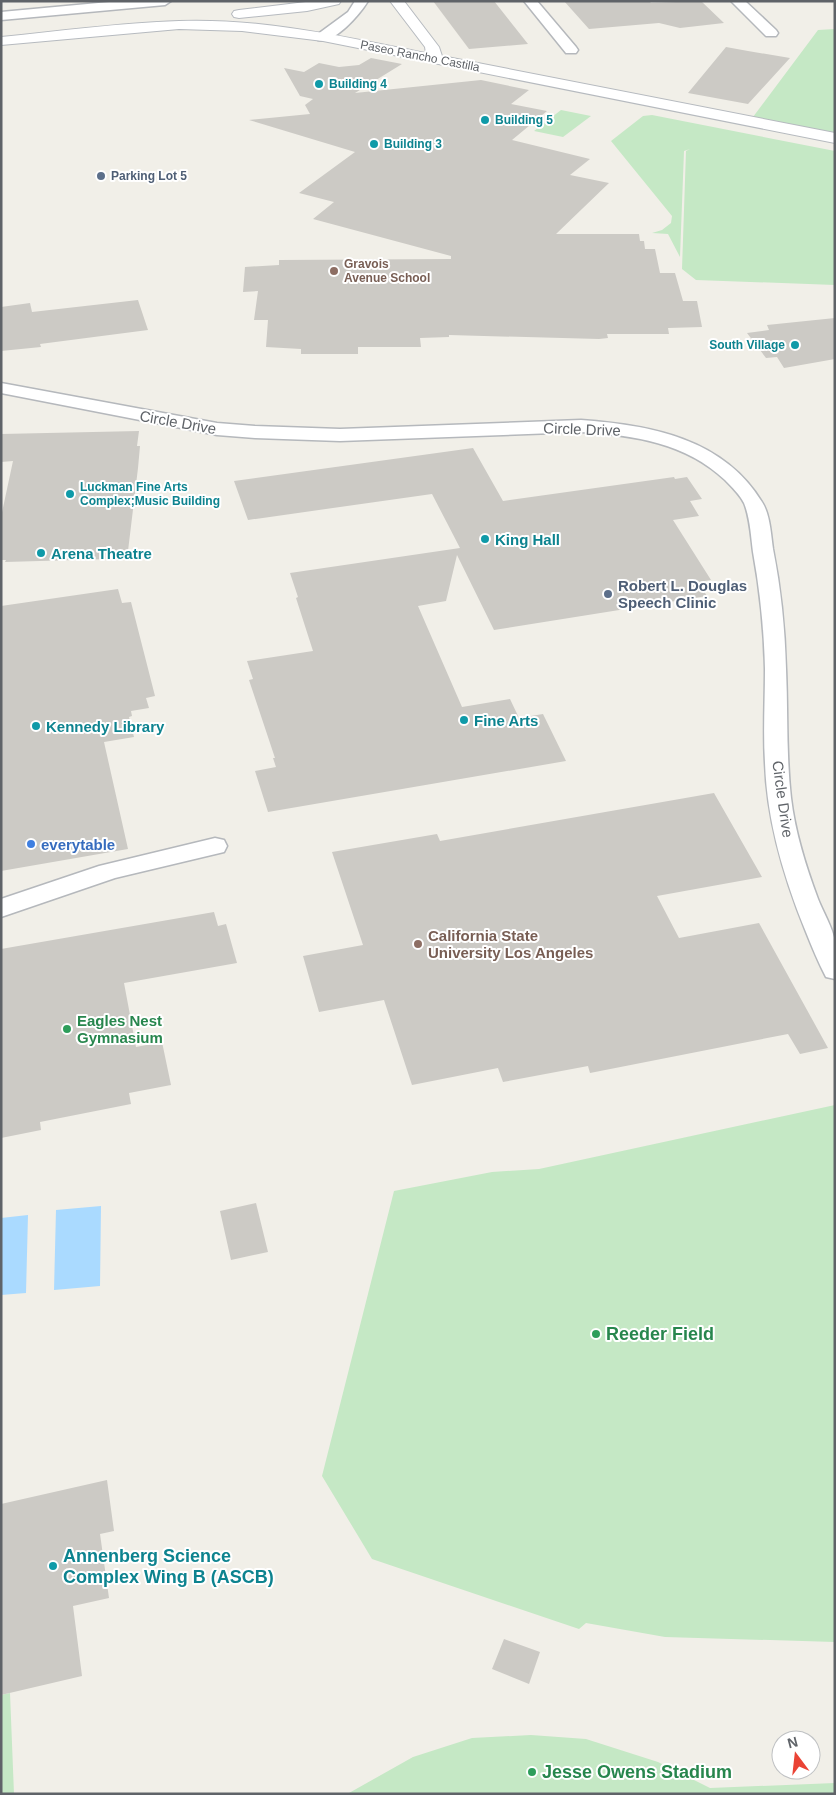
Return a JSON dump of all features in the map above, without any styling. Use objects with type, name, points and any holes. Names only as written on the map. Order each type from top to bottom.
[{"type":"street","points":[[1,16],[165,1]]},
{"type":"street","points":[[137,28],[196,18],[307,7],[334,1]]},
{"type":"street","points":[[323,37],[353,15],[362,1]]},
{"type":"street","points":[[397,1],[432,47],[435,59]]},
{"type":"street","points":[[530,1],[571,50]]},
{"type":"street","points":[[737,1],[771,33]]},
{"type":"street","name":"Paseo Rancho Castilla","points":[[1,41],[137,28],[242,26],[323,37],[835,138]]},
{"type":"street","name":"Circle Drive","points":[[1,388],[217,429],[255,432],[340,435],[581,426],[612,427],[667,439],[695,450],[716,462],[732,474],[745,488],[754,504],[774,624],[777,779],[782,815],[798,875],[819,937],[835,970]]},
{"type":"street","points":[[1,908],[108,872],[216,846]]},
{"type":"green space","points":[[835,29],[835,133],[753,117],[818,30]]},
{"type":"green space","points":[[561,110],[591,116],[563,137],[534,131]]},
{"type":"green space","points":[[652,115],[835,151],[835,285],[696,280],[682,269],[686,151],[690,149],[684,151],[680,257],[668,234],[652,233],[662,230],[671,223],[672,216],[611,141],[643,116]]},
{"type":"green space","name":"Reeder Field","points":[[835,1105],[835,1642],[665,1637],[586,1623],[579,1629],[372,1559],[322,1476],[394,1191],[492,1172],[539,1169]]},
{"type":"green space","points":[[10,1693],[14,1794],[1,1794],[1,1695]]},
{"type":"green space","name":"Jesse Owens Stadium","points":[[531,1735],[586,1739],[658,1762],[710,1788],[835,1783],[835,1794],[206,1794],[349,1793],[413,1757],[472,1738]]},
{"type":"water","points":[[101,1206],[100,1286],[54,1290],[56,1210]]},
{"type":"water","points":[[28,1215],[26,1293],[1,1295],[1,1218]]},
{"type":"building","points":[[433,1],[494,1],[528,44],[469,49]]},
{"type":"building","points":[[564,1],[649,1],[651,3],[701,1],[724,23],[680,28],[659,23],[589,29]]},
{"type":"building","points":[[726,47],[790,58],[748,104],[688,93]]},
{"type":"building","points":[[371,58],[402,64],[355,93],[481,80],[529,90],[511,104],[547,111],[512,140],[590,159],[570,175],[609,183],[556,234],[639,234],[640,241],[644,241],[645,249],[655,249],[660,273],[675,273],[683,301],[697,301],[702,327],[668,328],[669,334],[607,334],[608,338],[599,339],[449,335],[449,337],[420,338],[421,347],[358,347],[358,354],[301,354],[301,349],[266,347],[268,320],[254,320],[258,291],[243,292],[245,267],[279,265],[279,260],[451,259],[451,256],[313,219],[334,202],[299,193],[355,152],[249,120],[310,114],[305,105],[313,99],[300,96],[284,68],[304,72],[319,63],[339,67],[359,65]]},
{"type":"building","points":[[138,300],[148,330],[40,344],[41,347],[1,351],[1,307],[30,303],[32,312]]},
{"type":"building","name":"South Village","points":[[835,318],[835,359],[784,368],[777,357],[766,358],[747,333],[769,330],[767,325]]},
{"type":"building","name":"Luckman Fine Arts Complex;Music Building","points":[[139,431],[137,446],[140,446],[138,468],[128,551],[125,551],[124,557],[5,562],[6,560],[1,560],[1,517],[13,461],[1,462],[1,434]]},
{"type":"building","points":[[473,448],[503,501],[674,477],[675,479],[687,477],[702,499],[690,501],[699,516],[673,520],[711,580],[698,582],[707,596],[494,630],[457,555],[446,601],[418,606],[462,707],[510,699],[519,718],[543,714],[566,761],[268,812],[255,771],[276,767],[273,758],[275,758],[249,680],[253,679],[247,661],[313,651],[290,573],[460,548],[432,494],[248,520],[234,481]]},
{"type":"building","name":"Kennedy Library","points":[[118,589],[122,603],[131,602],[155,696],[146,698],[149,708],[131,711],[132,716],[129,717],[134,737],[104,742],[128,849],[1,871],[1,606]]},
{"type":"building","points":[[714,793],[762,877],[657,896],[679,938],[759,923],[828,1048],[800,1054],[788,1034],[590,1073],[588,1066],[503,1082],[498,1068],[412,1085],[384,1000],[319,1012],[303,956],[363,945],[332,852],[437,834],[440,841]]},
{"type":"building","name":"Eagles Nest Gymnasium","points":[[214,912],[218,926],[226,924],[237,963],[124,983],[136,1047],[162,1042],[171,1085],[129,1093],[131,1104],[40,1122],[41,1130],[1,1138],[1,949]]},
{"type":"building","points":[[256,1203],[268,1252],[231,1260],[220,1211]]},
{"type":"building","name":"Annenberg Science Complex Wing B (ASCB)","points":[[107,1480],[114,1531],[100,1534],[109,1598],[73,1606],[82,1676],[1,1695],[1,1504]]},
{"type":"building","points":[[504,1639],[540,1652],[529,1684],[492,1669]]},
{"type":"place","name":"Building 4","points":[[319,84]]},
{"type":"place","name":"Building 5","points":[[485,120]]},
{"type":"place","name":"Building 3","points":[[374,144]]},
{"type":"place","name":"Parking Lot 5","points":[[101,176]]},
{"type":"place","name":"Gravois Avenue School","points":[[334,271]]},
{"type":"place","name":"South Village","points":[[795,345]]},
{"type":"place","name":"Luckman Fine Arts Complex;Music Building","points":[[70,494]]},
{"type":"place","name":"King Hall","points":[[485,539]]},
{"type":"place","name":"Arena Theatre","points":[[41,553]]},
{"type":"place","name":"Robert L. Douglas Speech Clinic","points":[[608,594]]},
{"type":"place","name":"Fine Arts","points":[[464,720]]},
{"type":"place","name":"Kennedy Library","points":[[36,726]]},
{"type":"place","name":"everytable","points":[[31,844]]},
{"type":"place","name":"California State University Los Angeles","points":[[418,944]]},
{"type":"place","name":"Eagles Nest Gymnasium","points":[[67,1029]]},
{"type":"place","name":"Reeder Field","points":[[596,1334]]},
{"type":"place","name":"Annenberg Science Complex Wing B (ASCB)","points":[[53,1566]]},
{"type":"place","name":"Jesse Owens Stadium","points":[[532,1772]]}]
